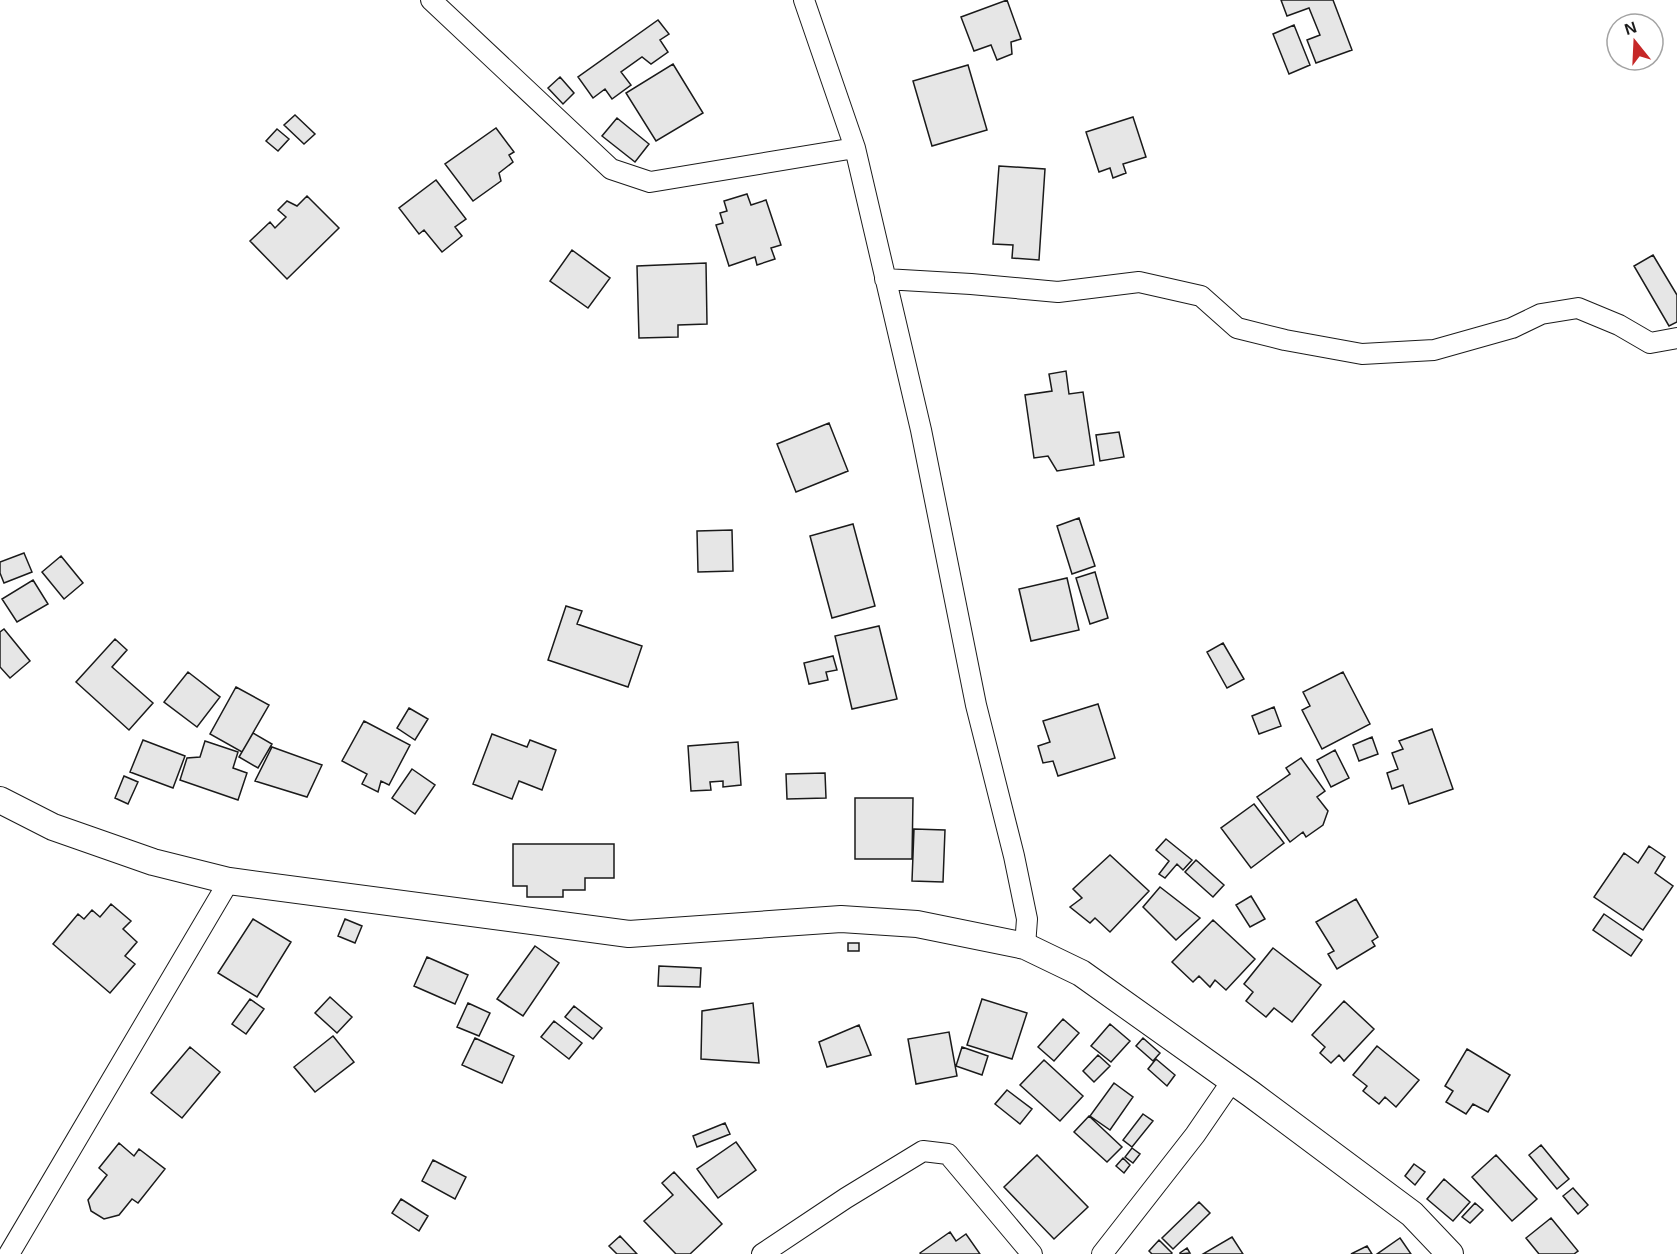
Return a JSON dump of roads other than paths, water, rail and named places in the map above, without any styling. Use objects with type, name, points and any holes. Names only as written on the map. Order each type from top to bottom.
[{"type":"street","points":[[431,0],[611,169],[650,182],[855,148]]},
{"type":"street","points":[[804,0],[855,148],[921,430],[976,705],[1017,866],[1027,919],[1025,946]]},
{"type":"street","points":[[885,279],[1058,292],[1139,282],[1201,296],[1237,328],[1285,340],[1362,354],[1434,350],[1512,328],[1540,314],[1578,308],[1619,325],[1650,343],[1677,338]]},
{"type":"street","points":[[0,800],[53,827],[153,862],[229,881],[629,934],[841,919],[917,924],[1025,946],[1081,973],[1232,1081],[1412,1214],[1450,1254]]},
{"type":"street","points":[[9,1254],[229,881]]},
{"type":"street","points":[[1102,1254],[1195,1135],[1232,1081]]},
{"type":"street","points":[[762,1254],[846,1198],[923,1151],[948,1154],[1032,1254]]}]
